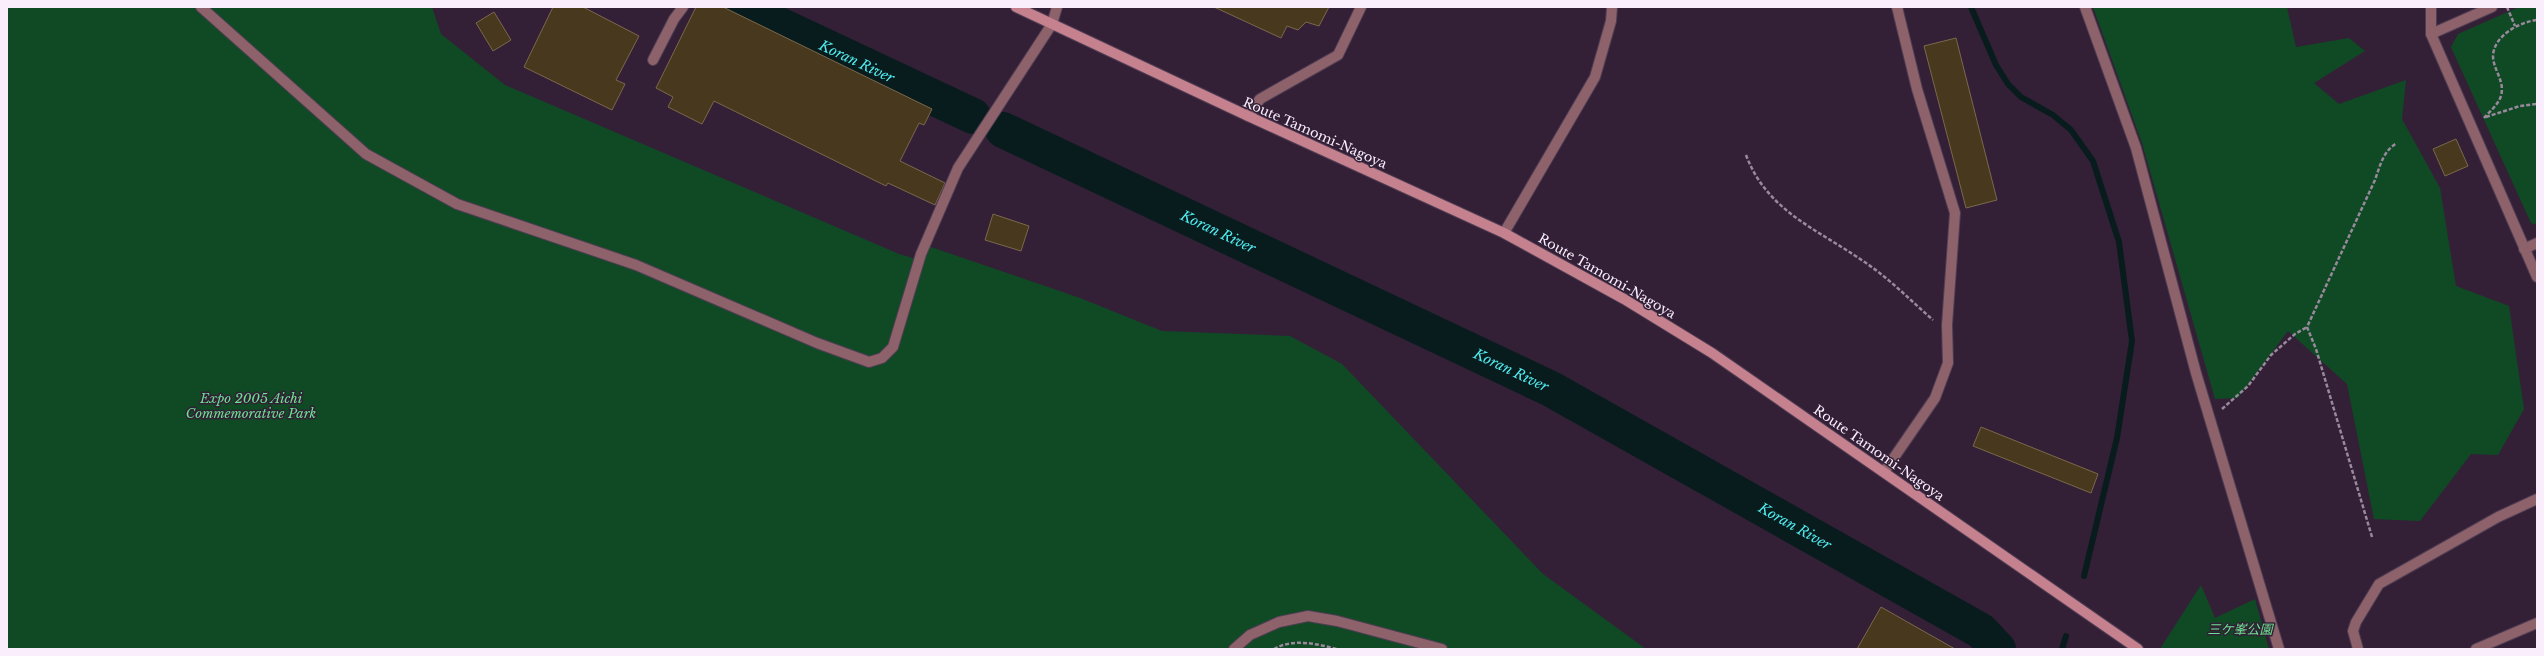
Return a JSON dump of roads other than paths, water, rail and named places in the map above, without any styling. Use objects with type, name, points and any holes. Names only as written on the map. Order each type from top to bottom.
[{"type":"main road","name":"Route Tamomi-Nagoya","points":[[1016,7],[1248,116],[1504,233],[1624,299],[1712,353],[2138,649]]},
{"type":"street","points":[[201,7],[366,154],[423,186],[457,204],[636,265],[817,344],[869,362],[882,358],[893,347],[921,254],[958,168],[1052,24],[1057,7]]},
{"type":"street","points":[[653,60],[674,19],[683,7]]},
{"type":"street","points":[[1248,116],[1260,99],[1338,55],[1361,7]]},
{"type":"street","points":[[1504,233],[1595,77],[1611,21],[1612,7]]},
{"type":"street","points":[[1884,472],[1935,398],[1948,363],[1947,325],[1955,213],[1917,89],[1897,7]]},
{"type":"street","points":[[2085,7],[2136,148],[2210,417],[2278,649]]},
{"type":"street","points":[[2431,7],[2431,34],[2537,277]]},
{"type":"street","points":[[2431,34],[2492,7]]},
{"type":"street","points":[[2524,249],[2537,243]]},
{"type":"street","points":[[2358,649],[2353,632],[2356,622],[2379,584],[2498,517],[2537,499]]},
{"type":"street","points":[[1234,649],[1250,635],[1280,622],[1308,616],[1337,620],[1442,649]]},
{"type":"street","points":[[2476,649],[2537,623]]},
{"type":"waterway","name":"Koran River","points":[[741,7],[973,116]]},
{"type":"waterway","points":[[1971,7],[1996,65],[2008,84],[2021,97],[2053,115],[2071,130],[2093,161],[2119,242],[2132,341],[2117,438],[2084,576]]},
{"type":"waterway","name":"Koran River","points":[[1003,130],[1551,389],[1981,631],[1998,649]]},
{"type":"waterway","points":[[2062,649],[2066,636]]},
{"type":"park label","name":"Expo 2005 Aichi Commemorative Park","points":[[251,406]]},
{"type":"park label","name":"三ケ峯公園","points":[[2240,629]]}]
